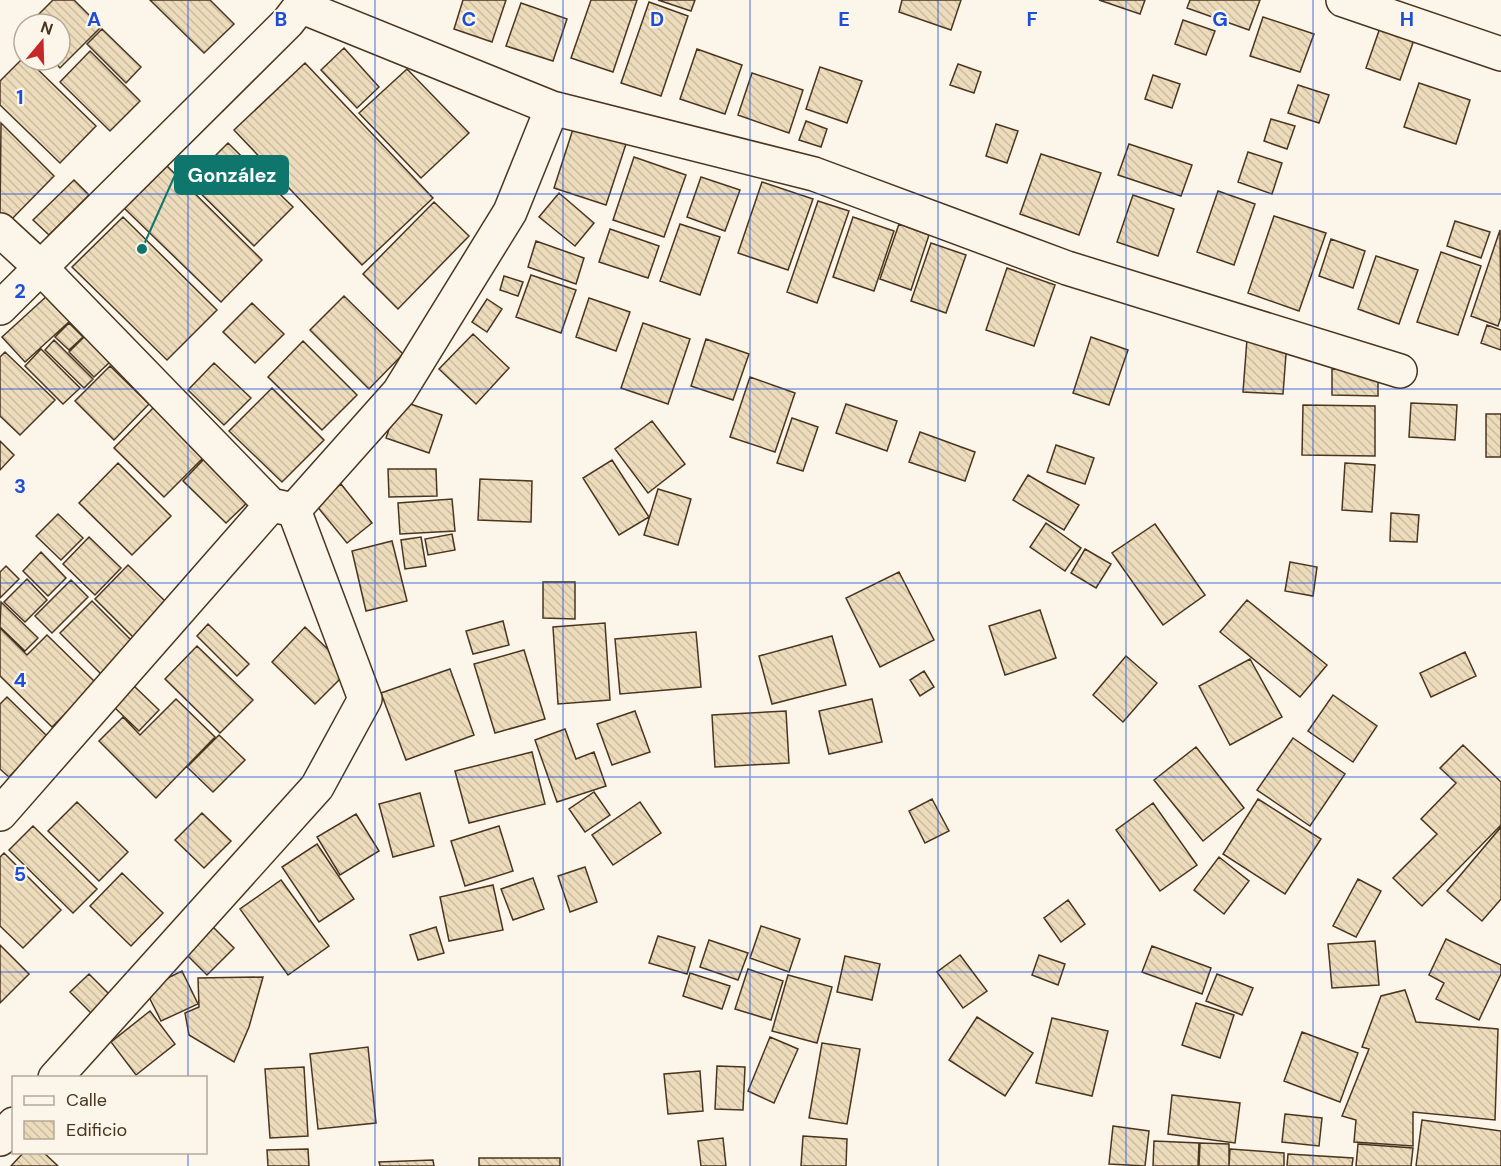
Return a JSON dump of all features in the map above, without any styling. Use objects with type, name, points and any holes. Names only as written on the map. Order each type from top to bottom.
[{"type":"street","points":[[1342,0],[1501,54]]},
{"type":"street","points":[[0,308],[288,22],[302,3],[552,108],[814,174],[1067,268],[1400,371]]},
{"type":"street","points":[[0,814],[283,507],[399,392],[510,212],[552,108]]},
{"type":"street","points":[[0,230],[283,507],[365,699],[317,787],[56,1076]]},
{"type":"street","points":[[0,1138],[12,1126]]},
{"type":"building","points":[[53,0],[74,0],[101,27],[72,56],[72,12],[41,12]]},
{"type":"building","points":[[150,0],[210,0],[234,24],[204,53]]},
{"type":"building","points":[[463,0],[506,0],[492,42],[454,29]]},
{"type":"building","points":[[591,0],[637,0],[613,72],[571,58]]},
{"type":"building","points":[[658,0],[695,0],[691,11]]},
{"type":"building","points":[[902,0],[961,0],[951,30],[899,12]]},
{"type":"building","points":[[1099,0],[1145,0],[1140,14]]},
{"type":"building","points":[[1190,0],[1260,0],[1249,30],[1187,8]]},
{"type":"building","points":[[649,2],[688,16],[661,96],[621,83]]},
{"type":"building","points":[[521,3],[567,19],[553,61],[506,46]]},
{"type":"building","points":[[1263,17],[1314,34],[1300,72],[1250,56]]},
{"type":"building","points":[[1183,20],[1215,31],[1206,55],[1175,44]]},
{"type":"building","points":[[1381,25],[1415,37],[1400,80],[1366,68]]},
{"type":"building","points":[[102,29],[141,67],[126,83],[87,44]]},
{"type":"building","points":[[344,48],[379,87],[357,108],[321,70]]},
{"type":"building","points":[[697,49],[742,65],[725,114],[680,99]]},
{"type":"building","points":[[90,51],[140,101],[110,131],[60,82]]},
{"type":"building","points":[[305,63],[433,198],[362,265],[234,130]]},
{"type":"building","points":[[958,64],[981,72],[974,93],[950,85]]},
{"type":"building","points":[[820,67],[862,81],[847,123],[806,109]]},
{"type":"building","points":[[12,69],[12,72],[40,72],[96,126],[60,163],[0,105],[0,81]]},
{"type":"building","points":[[407,69],[469,133],[421,178],[359,113]]},
{"type":"building","points":[[752,73],[803,90],[789,133],[738,115]]},
{"type":"building","points":[[1153,75],[1180,84],[1172,108],[1145,99]]},
{"type":"building","points":[[1419,83],[1470,100],[1456,144],[1404,127]]},
{"type":"building","points":[[1298,85],[1329,95],[1319,123],[1288,113]]},
{"type":"building","points":[[1271,119],[1295,126],[1287,149],[1264,141]]},
{"type":"building","points":[[806,121],[827,129],[821,147],[799,140]]},
{"type":"building","points":[[1,123],[54,176],[7,224],[0,217]]},
{"type":"building","points":[[996,124],[1018,131],[1007,163],[986,156]]},
{"type":"building","points":[[574,126],[626,144],[606,205],[554,188]]},
{"type":"building","points":[[228,143],[293,207],[254,246],[189,182]]},
{"type":"building","points":[[1129,144],[1192,165],[1181,196],[1118,175]]},
{"type":"building","points":[[1248,152],[1282,163],[1272,194],[1238,182]]},
{"type":"building","points":[[1041,154],[1101,173],[1079,235],[1020,214]]},
{"type":"building","points":[[634,157],[686,175],[664,237],[613,220]]},
{"type":"building","points":[[166,165],[262,260],[221,302],[124,208]]},
{"type":"building","points":[[701,177],[740,190],[725,231],[687,217]]},
{"type":"building","points":[[74,180],[89,195],[49,235],[33,220]]},
{"type":"building","points":[[762,182],[813,199],[788,270],[738,253]]},
{"type":"building","points":[[1218,191],[1255,204],[1234,265],[1197,252]]},
{"type":"building","points":[[559,193],[594,223],[575,246],[539,217]]},
{"type":"building","points":[[1133,195],[1174,209],[1158,256],[1117,242]]},
{"type":"building","points":[[818,201],[849,211],[817,303],[787,292]]},
{"type":"building","points":[[434,202],[469,236],[398,309],[363,274]]},
{"type":"building","points":[[1274,216],[1326,233],[1299,311],[1248,293]]},
{"type":"building","points":[[123,217],[217,310],[167,360],[72,267]]},
{"type":"building","points":[[853,217],[894,231],[874,291],[833,277]]},
{"type":"building","points":[[1455,221],[1490,232],[1481,258],[1447,246]]},
{"type":"building","points":[[680,224],[720,237],[700,295],[660,281]]},
{"type":"building","points":[[899,224],[929,235],[911,290],[880,279]]},
{"type":"building","points":[[610,229],[659,246],[648,278],[599,262]]},
{"type":"building","points":[[1500,230],[1501,317],[1498,326],[1471,316]]},
{"type":"building","points":[[1331,239],[1365,251],[1353,288],[1319,276]]},
{"type":"building","points":[[536,241],[584,258],[576,284],[528,267]]},
{"type":"building","points":[[931,243],[966,255],[946,313],[911,301]]},
{"type":"building","points":[[1441,252],[1481,266],[1458,335],[1417,322]]},
{"type":"building","points":[[1376,256],[1418,270],[1399,324],[1358,309]]},
{"type":"building","points":[[1007,268],[1055,285],[1034,346],[986,330]]},
{"type":"building","points":[[531,275],[576,290],[561,333],[516,317]]},
{"type":"building","points":[[504,276],[523,282],[518,296],[500,290]]},
{"type":"building","points":[[48,295],[71,320],[25,362],[2,337]]},
{"type":"building","points":[[344,296],[403,354],[369,389],[310,330]]},
{"type":"building","points":[[589,298],[630,312],[616,351],[576,337]]},
{"type":"building","points":[[487,299],[502,309],[487,332],[472,322]]},
{"type":"building","points":[[252,303],[284,334],[255,363],[223,332]]},
{"type":"building","points":[[69,323],[83,337],[69,350],[55,337]]},
{"type":"building","points":[[643,323],[690,339],[668,404],[621,388]]},
{"type":"building","points":[[1487,325],[1501,330],[1501,350],[1481,343]]},
{"type":"building","points":[[473,334],[509,368],[476,404],[439,369]]},
{"type":"building","points":[[85,336],[111,361],[94,377],[69,352]]},
{"type":"building","points":[[1091,337],[1128,350],[1109,405],[1073,393]]},
{"type":"building","points":[[706,339],[749,354],[733,400],[691,386]]},
{"type":"building","points":[[1247,339],[1287,341],[1283,394],[1243,392]]},
{"type":"building","points":[[54,340],[93,379],[84,388],[45,350]]},
{"type":"building","points":[[303,341],[357,395],[322,430],[268,377]]},
{"type":"building","points":[[41,349],[80,388],[63,404],[25,366]]},
{"type":"building","points":[[5,352],[55,400],[20,435],[0,416],[0,357]]},
{"type":"building","points":[[214,363],[251,398],[224,425],[188,390]]},
{"type":"building","points":[[110,366],[149,404],[114,440],[75,401]]},
{"type":"building","points":[[1332,369],[1378,371],[1378,396],[1332,395]]},
{"type":"building","points":[[750,377],[795,393],[775,452],[730,437]]},
{"type":"building","points":[[272,388],[324,440],[282,482],[229,431]]},
{"type":"building","points":[[399,400],[442,415],[429,453],[386,438]]},
{"type":"building","points":[[1411,403],[1457,405],[1455,440],[1409,437]]},
{"type":"building","points":[[846,404],[897,421],[887,451],[836,433]]},
{"type":"building","points":[[156,405],[206,455],[164,497],[114,448]]},
{"type":"building","points":[[1303,405],[1375,406],[1375,456],[1302,455]]},
{"type":"building","points":[[1486,414],[1501,414],[1501,457],[1486,457]]},
{"type":"building","points":[[792,418],[818,427],[803,471],[777,463]]},
{"type":"building","points":[[652,421],[685,464],[648,493],[615,449]]},
{"type":"building","points":[[920,432],[975,452],[965,481],[909,462]]},
{"type":"building","points":[[0,441],[14,455],[0,470]]},
{"type":"building","points":[[1056,445],[1094,458],[1085,484],[1047,472]]},
{"type":"building","points":[[205,458],[249,501],[226,523],[183,481]]},
{"type":"building","points":[[612,460],[649,517],[619,535],[583,478]]},
{"type":"building","points":[[118,463],[171,516],[132,555],[79,503]]},
{"type":"building","points":[[1345,463],[1375,465],[1372,512],[1342,510]]},
{"type":"building","points":[[388,469],[436,469],[437,496],[389,497]]},
{"type":"building","points":[[1028,475],[1079,505],[1064,530],[1013,500]]},
{"type":"building","points":[[480,479],[532,481],[531,522],[478,520]]},
{"type":"building","points":[[341,484],[372,523],[347,543],[316,505]]},
{"type":"building","points":[[658,489],[691,499],[678,545],[644,535]]},
{"type":"building","points":[[452,499],[455,531],[400,534],[398,503]]},
{"type":"building","points":[[1391,513],[1419,515],[1417,542],[1390,541]]},
{"type":"building","points":[[58,514],[83,538],[61,560],[36,536]]},
{"type":"building","points":[[1046,523],[1081,548],[1065,571],[1030,547]]},
{"type":"building","points":[[1155,524],[1205,595],[1163,625],[1112,553]]},
{"type":"building","points":[[452,534],[455,550],[428,555],[425,539]]},
{"type":"building","points":[[89,537],[121,568],[95,595],[63,564]]},
{"type":"building","points":[[421,537],[426,566],[405,569],[401,540]]},
{"type":"building","points":[[392,541],[407,601],[366,611],[352,551]]},
{"type":"building","points":[[1085,549],[1111,564],[1096,588],[1071,573]]},
{"type":"building","points":[[41,552],[66,578],[48,596],[23,571]]},
{"type":"building","points":[[1290,562],[1317,567],[1313,596],[1285,591]]},
{"type":"building","points":[[128,565],[168,604],[134,638],[95,599]]},
{"type":"building","points":[[6,566],[19,579],[0,598],[0,572]]},
{"type":"building","points":[[899,572],[934,640],[880,667],[846,598]]},
{"type":"building","points":[[27,579],[47,600],[25,622],[4,602]]},
{"type":"building","points":[[71,580],[88,597],[52,633],[35,616]]},
{"type":"building","points":[[543,582],[575,582],[575,619],[543,618]]},
{"type":"building","points":[[1247,600],[1327,665],[1300,697],[1220,632]]},
{"type":"building","points":[[92,601],[136,645],[104,677],[60,633]]},
{"type":"building","points":[[1,602],[38,638],[25,651],[0,627]]},
{"type":"building","points":[[1040,610],[1056,658],[1005,675],[989,626]]},
{"type":"building","points":[[503,621],[509,645],[473,654],[466,631]]},
{"type":"building","points":[[605,623],[610,700],[558,704],[553,627]]},
{"type":"building","points":[[208,624],[249,664],[237,676],[197,636]]},
{"type":"building","points":[[305,627],[349,670],[315,704],[272,662]]},
{"type":"building","points":[[0,628],[27,655],[47,635],[96,683],[52,727],[0,676]]},
{"type":"building","points":[[696,632],[701,687],[620,694],[615,639]]},
{"type":"building","points":[[832,636],[846,685],[772,704],[759,656]]},
{"type":"building","points":[[197,646],[253,700],[220,733],[165,679]]},
{"type":"building","points":[[524,650],[545,719],[495,733],[474,664]]},
{"type":"building","points":[[1465,652],[1476,676],[1431,697],[1420,673]]},
{"type":"building","points":[[1126,656],[1157,683],[1123,722],[1093,695]]},
{"type":"building","points":[[1250,659],[1282,717],[1230,745],[1199,686]]},
{"type":"building","points":[[450,669],[474,735],[406,760],[381,693]]},
{"type":"building","points":[[924,671],[934,687],[920,696],[910,680]]},
{"type":"building","points":[[134,686],[159,710],[139,731],[114,707]]},
{"type":"building","points":[[1333,695],[1377,726],[1353,762],[1308,731]]},
{"type":"building","points":[[7,697],[48,737],[9,777],[0,769],[0,704]]},
{"type":"building","points":[[176,699],[215,737],[156,798],[99,741],[123,717],[140,735]]},
{"type":"building","points":[[872,699],[882,742],[829,754],[819,711]]},
{"type":"building","points":[[635,711],[650,752],[612,765],[597,724]]},
{"type":"building","points":[[786,711],[789,763],[715,767],[712,715]]},
{"type":"building","points":[[565,729],[576,759],[594,752],[606,786],[557,802],[535,740]]},
{"type":"building","points":[[219,735],[245,760],[213,792],[187,767]]},
{"type":"building","points":[[1293,738],[1345,774],[1310,826],[1257,790]]},
{"type":"building","points":[[1463,745],[1501,782],[1501,825],[1422,906],[1393,878],[1437,834],[1421,819],[1456,783],[1440,768]]},
{"type":"building","points":[[1196,747],[1244,808],[1203,841],[1154,780]]},
{"type":"building","points":[[532,752],[545,804],[469,823],[455,771]]},
{"type":"building","points":[[594,792],[610,815],[585,832],[569,809]]},
{"type":"building","points":[[420,793],[434,846],[393,857],[379,804]]},
{"type":"building","points":[[932,799],[949,831],[925,843],[909,811]]},
{"type":"building","points":[[1258,799],[1321,839],[1285,894],[1223,854]]},
{"type":"building","points":[[77,802],[128,852],[99,881],[48,831]]},
{"type":"building","points":[[640,802],[661,833],[613,865],[592,835]]},
{"type":"building","points":[[1153,803],[1197,865],[1160,891],[1116,830]]},
{"type":"building","points":[[202,813],[231,841],[204,868],[175,840]]},
{"type":"building","points":[[356,814],[379,851],[340,875],[317,837]]},
{"type":"building","points":[[33,826],[97,889],[73,913],[9,850]]},
{"type":"building","points":[[499,826],[513,871],[465,886],[451,841]]},
{"type":"building","points":[[1501,827],[1501,899],[1482,921],[1447,891]]},
{"type":"building","points":[[317,844],[354,899],[319,922],[282,867]]},
{"type":"building","points":[[4,853],[61,910],[23,948],[0,926],[0,857]]},
{"type":"building","points":[[1219,857],[1249,881],[1224,914],[1194,890]]},
{"type":"building","points":[[585,867],[597,902],[570,912],[558,876]]},
{"type":"building","points":[[122,873],[163,913],[131,946],[90,906]]},
{"type":"building","points":[[533,878],[544,909],[513,920],[501,889]]},
{"type":"building","points":[[1358,879],[1381,891],[1356,937],[1333,926]]},
{"type":"building","points":[[281,880],[329,946],[288,975],[240,909]]},
{"type":"building","points":[[493,885],[503,930],[449,941],[440,897]]},
{"type":"building","points":[[1068,900],[1085,924],[1061,942],[1044,918]]},
{"type":"building","points":[[761,926],[800,939],[789,972],[750,958]]},
{"type":"building","points":[[213,927],[234,948],[207,975],[186,954]]},
{"type":"building","points":[[436,927],[444,953],[418,960],[410,935]]},
{"type":"building","points":[[658,936],[695,947],[687,974],[649,963]]},
{"type":"building","points":[[1446,939],[1501,965],[1501,974],[1479,1020],[1436,999],[1444,983],[1429,975]]},
{"type":"building","points":[[709,940],[748,953],[738,980],[700,967]]},
{"type":"building","points":[[1375,941],[1379,985],[1332,988],[1328,944]]},
{"type":"building","points":[[0,945],[29,974],[0,1003]]},
{"type":"building","points":[[1152,946],[1211,968],[1202,994],[1142,972]]},
{"type":"building","points":[[960,955],[987,991],[963,1008],[937,972]]},
{"type":"building","points":[[1039,955],[1065,964],[1058,985],[1032,975]]},
{"type":"building","points":[[845,956],[880,964],[872,1000],[837,992]]},
{"type":"building","points":[[748,969],[783,981],[771,1020],[735,1009]]},
{"type":"building","points":[[182,971],[198,1004],[161,1021],[145,989]]},
{"type":"building","points":[[690,973],[730,986],[722,1009],[683,996]]},
{"type":"building","points":[[89,974],[110,995],[92,1014],[70,992]]},
{"type":"building","points":[[1217,974],[1253,988],[1242,1015],[1206,1001]]},
{"type":"building","points":[[788,975],[832,987],[817,1043],[772,1031]]},
{"type":"building","points":[[263,977],[249,1027],[234,1062],[189,1035],[185,1013],[199,1007],[198,978]]},
{"type":"building","points":[[1405,990],[1416,1022],[1498,1029],[1495,1120],[1413,1112],[1413,1146],[1354,1142],[1356,1120],[1342,1116],[1369,1049],[1362,1047],[1381,996]]},
{"type":"building","points":[[1196,1003],[1234,1015],[1220,1058],[1182,1045]]},
{"type":"building","points":[[150,1011],[175,1044],[136,1075],[111,1042]]},
{"type":"building","points":[[977,1017],[1033,1053],[1005,1096],[949,1060]]},
{"type":"building","points":[[1052,1018],[1108,1031],[1092,1096],[1036,1083]]},
{"type":"building","points":[[1302,1032],[1358,1053],[1340,1102],[1284,1081]]},
{"type":"building","points":[[770,1037],[798,1049],[774,1103],[748,1091]]},
{"type":"building","points":[[822,1043],[860,1049],[847,1124],[809,1118]]},
{"type":"building","points":[[368,1047],[376,1123],[318,1129],[310,1054]]},
{"type":"building","points":[[717,1066],[745,1067],[743,1110],[715,1109]]},
{"type":"building","points":[[304,1067],[308,1136],[270,1138],[265,1069]]},
{"type":"building","points":[[700,1071],[703,1111],[668,1114],[664,1074]]},
{"type":"building","points":[[1172,1095],[1240,1103],[1235,1143],[1168,1134]]},
{"type":"building","points":[[1285,1114],[1322,1118],[1319,1146],[1282,1142]]},
{"type":"building","points":[[1422,1120],[1501,1131],[1501,1166],[1416,1166]]},
{"type":"building","points":[[1113,1126],[1149,1131],[1145,1166],[1109,1164]]},
{"type":"building","points":[[803,1136],[847,1139],[846,1166],[801,1166]]},
{"type":"building","points":[[723,1138],[726,1166],[701,1166],[698,1141]]},
{"type":"building","points":[[1154,1141],[1199,1143],[1198,1166],[1153,1166]]},
{"type":"building","points":[[1200,1143],[1229,1144],[1229,1166],[1199,1166]]},
{"type":"building","points":[[1358,1144],[1413,1148],[1411,1166],[1356,1166]]},
{"type":"building","points":[[308,1149],[309,1166],[268,1166],[267,1150]]},
{"type":"building","points":[[1230,1149],[1284,1153],[1284,1166],[1229,1166]]},
{"type":"building","points":[[22,1154],[45,1154],[58,1166],[11,1166]]},
{"type":"building","points":[[1288,1154],[1353,1158],[1352,1166],[1287,1166]]},
{"type":"building","points":[[479,1158],[560,1158],[560,1166],[479,1166]]},
{"type":"building","points":[[433,1160],[434,1166],[380,1166],[379,1162]]},
{"type":"place","name":"González","points":[[142,249]]}]
